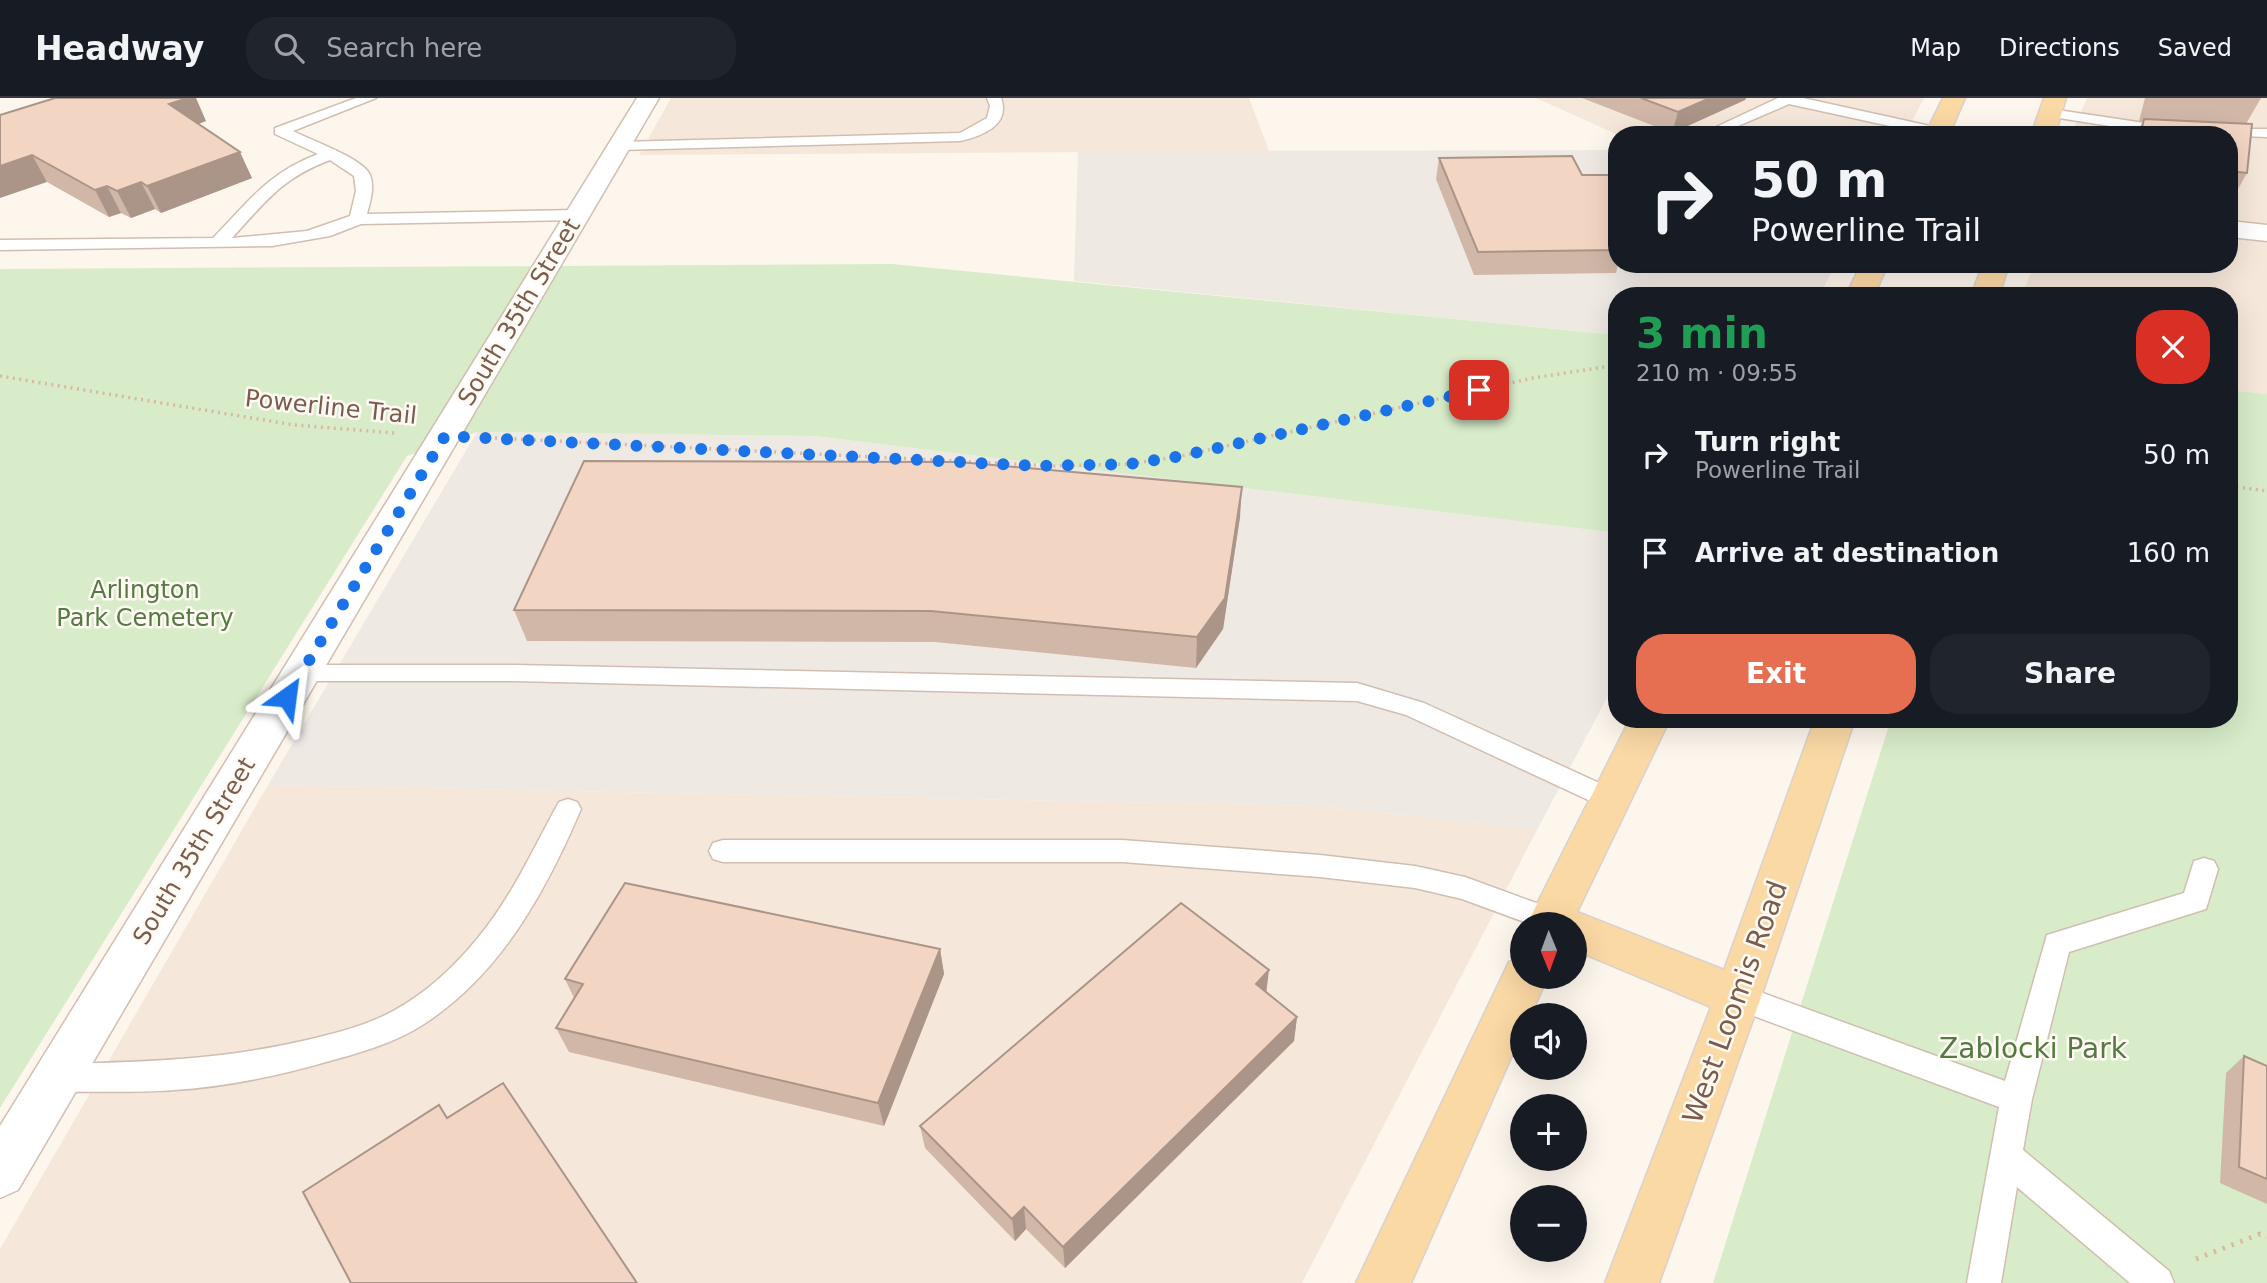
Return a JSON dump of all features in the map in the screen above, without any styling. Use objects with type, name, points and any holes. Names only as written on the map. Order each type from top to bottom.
[{"type":"main road","points":[[1941,126],[1954,98]]},
{"type":"main road","points":[[2046,126],[2053,105]]},
{"type":"main road","points":[[1564,912],[1610,800],[1646,728]]},
{"type":"main road","name":"West Loomis Road","points":[[1632,1283],[1738,997],[1832,728]]},
{"type":"main road","points":[[1587,936],[1738,997]]},
{"type":"main road","points":[[1383,1283],[1519,989]]},
{"type":"street","name":"South 35th Street","points":[[0,1173],[648,98]]},
{"type":"street","points":[[2238,230],[2267,233]]},
{"type":"lane","points":[[358,219],[363,191],[362,175],[330,155],[280,131],[369,98]]},
{"type":"lane","points":[[619,146],[960,137],[983,129],[996,117],[998,106],[993,98]]},
{"type":"lane","points":[[1726,126],[1788,99],[1907,126]]},
{"type":"lane","points":[[2053,105],[2135,126]]},
{"type":"lane","points":[[2238,133],[2267,134]]},
{"type":"lane","points":[[218,243],[277,180],[298,167],[330,155]]},
{"type":"lane","points":[[0,245],[218,243],[305,239],[333,231],[358,219],[577,215]]},
{"type":"lane","points":[[302,673],[515,673],[1357,692],[1415,709],[1610,800]]},
{"type":"lane","points":[[58,1078],[175,1076],[270,1063],[356,1041],[413,1015],[458,981],[519,908],[546,862],[568,809]]},
{"type":"lane","points":[[723,851],[1122,851],[1320,866],[1415,877],[1465,887],[1527,912]]},
{"type":"lane","points":[[1984,1283],[2016,1099],[2057,944],[2196,901],[2204,869]]},
{"type":"lane","points":[[1738,997],[2016,1099]]},
{"type":"lane","points":[[2007,1157],[2155,1281]]},
{"type":"path","name":"Powerline Trail","points":[[0,376],[294,425],[445,436],[1032,465],[1130,464],[1181,456],[1533,378],[1608,366]]},
{"type":"path","points":[[2238,487],[2267,491]]},
{"type":"path","points":[[2155,1281],[2260,1234],[2267,1237]]},
{"type":"shaded area","points":[[671,98],[1249,98],[1269,151],[639,155]]},
{"type":"shaded area","points":[[1536,98],[1924,98],[1910,126],[1608,126],[1608,130]]},
{"type":"shaded area","points":[[2087,98],[2267,98],[2267,394],[2238,391],[2238,287],[2026,287],[2030,273],[2238,273],[2238,126],[2075,126]]},
{"type":"shaded area","points":[[1608,150],[1608,273],[1831,273],[1824,287],[1608,287],[1608,334],[1074,281],[1078,151]]},
{"type":"shaded area","points":[[477,432],[814,436],[1608,532],[1608,696],[1537,830],[1319,806],[268,785]]},
{"type":"shaded area","points":[[268,785],[1319,806],[1537,830],[1302,1283],[0,1283],[0,1249]]},
{"type":"green space","name":"Arlington Park Cemetery","points":[[892,264],[1608,334],[1608,532],[814,436],[477,432],[407,456],[0,1108],[0,269]]},
{"type":"green space","name":"Zablocki Park","points":[[2238,391],[2267,394],[2267,1283],[1713,1283],[1888,728],[2238,728]]},
{"type":"building","points":[[55,98],[188,98],[169,104],[240,152],[147,186],[141,182],[117,191],[107,186],[95,190],[32,155],[0,166],[0,115]]},
{"type":"building","points":[[1641,98],[1710,98],[1678,112]]},
{"type":"building","points":[[2144,119],[2252,124],[2247,173],[2238,172],[2238,126],[2142,126]]},
{"type":"building","points":[[1572,156],[1582,175],[1608,175],[1608,250],[1478,252],[1439,158]]},
{"type":"building","points":[[584,461],[959,462],[1242,487],[1225,598],[1197,637],[931,611],[514,610]]},
{"type":"building","points":[[625,883],[940,949],[878,1103],[556,1028],[583,984],[565,979]]},
{"type":"building","points":[[1181,903],[1269,970],[1256,984],[1297,1017],[1063,1247],[1024,1207],[1012,1219],[920,1126]]},
{"type":"building","points":[[2244,1056],[2267,1066],[2267,1179],[2239,1167]]},
{"type":"building","points":[[503,1083],[637,1283],[351,1283],[303,1192],[439,1105],[447,1118]]},
{"type":"route","points":[[287,697],[445,436],[1038,466],[1090,466],[1130,464],[1181,456],[1479,390]]}]
